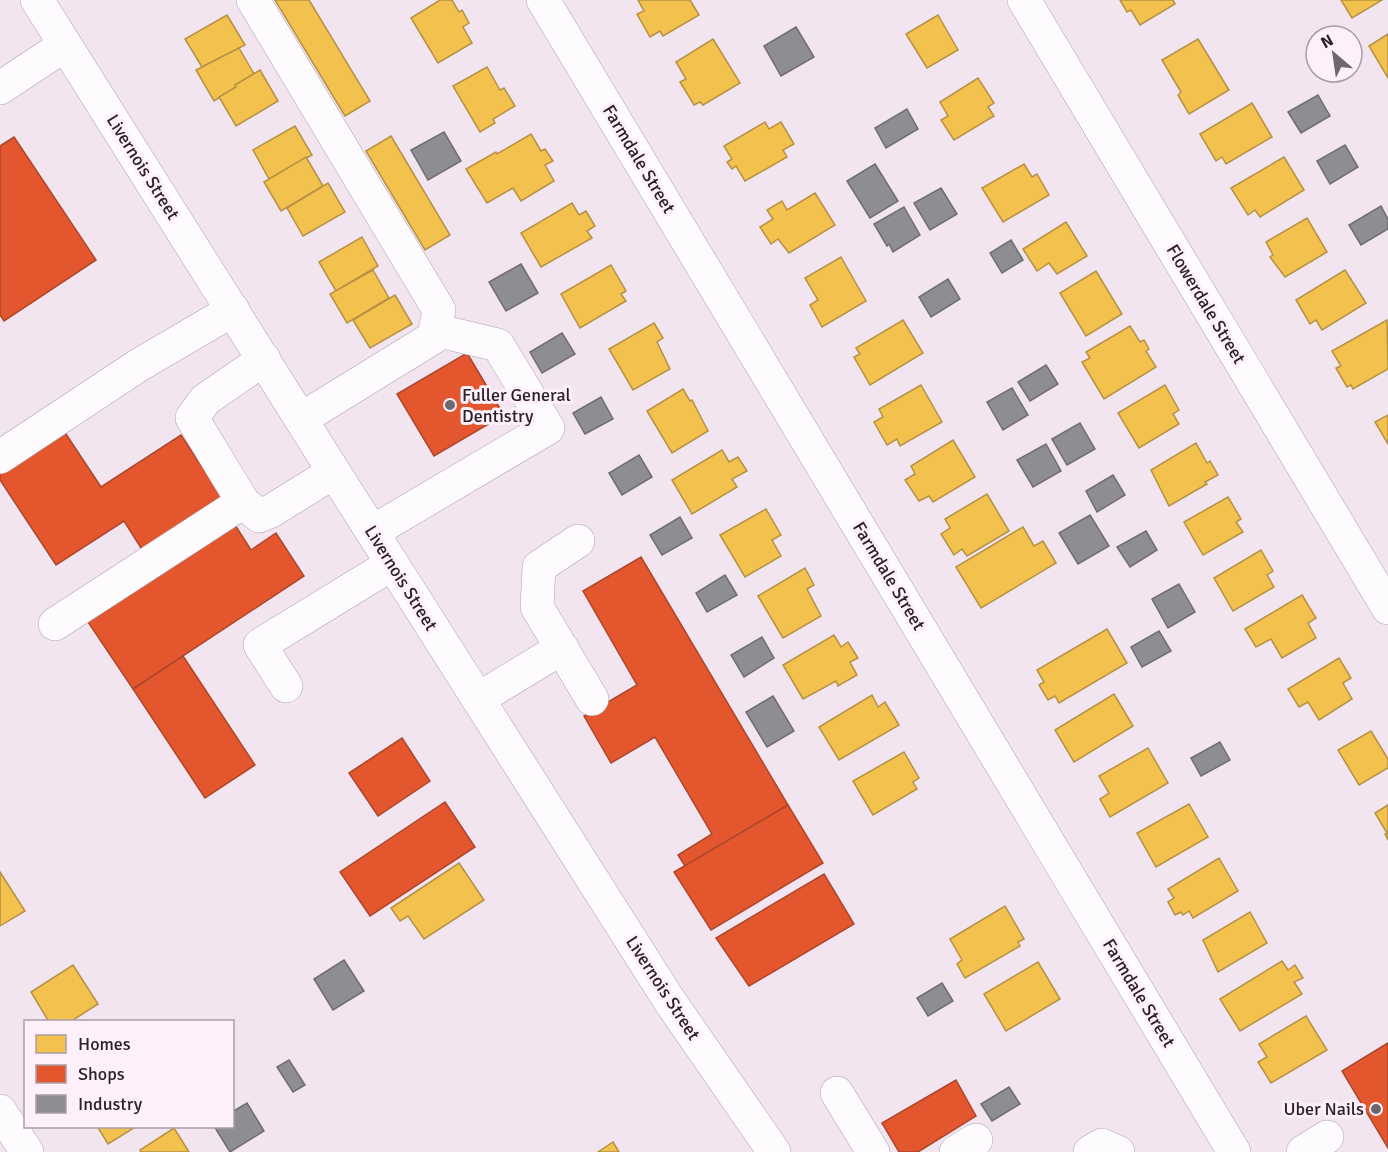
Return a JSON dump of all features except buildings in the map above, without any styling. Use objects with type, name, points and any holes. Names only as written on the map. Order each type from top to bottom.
[{"type":"street","name":"Livernois Street","points":[[37,0],[669,1000],[774,1152]]},
{"type":"street","points":[[253,0],[439,310],[434,337],[301,419]]},
{"type":"street","name":"Farmdale Street","points":[[543,0],[1234,1152]]},
{"type":"street","name":"Flowerdale Street","points":[[1024,0],[1388,608]]},
{"type":"street","points":[[0,88],[65,45]]},
{"type":"street","points":[[0,457],[140,365],[233,310]]},
{"type":"street","points":[[372,532],[548,428],[498,345],[435,330]]},
{"type":"street","points":[[264,359],[205,400],[192,418],[243,502],[259,516],[334,472]]},
{"type":"street","points":[[55,624],[243,502]]},
{"type":"street","points":[[578,541],[539,567],[537,607],[592,699]]},
{"type":"street","points":[[286,686],[260,645],[392,564]]},
{"type":"street","points":[[478,699],[562,648]]},
{"type":"street","points":[[837,1094],[873,1152]]},
{"type":"street","points":[[0,1111],[27,1152]]},
{"type":"street","points":[[1090,1152],[1102,1145],[1118,1152]]},
{"type":"place","name":"Fuller General Dentistry","points":[[450,405]]},
{"type":"place","name":"Uber Nails","points":[[1376,1109]]}]
